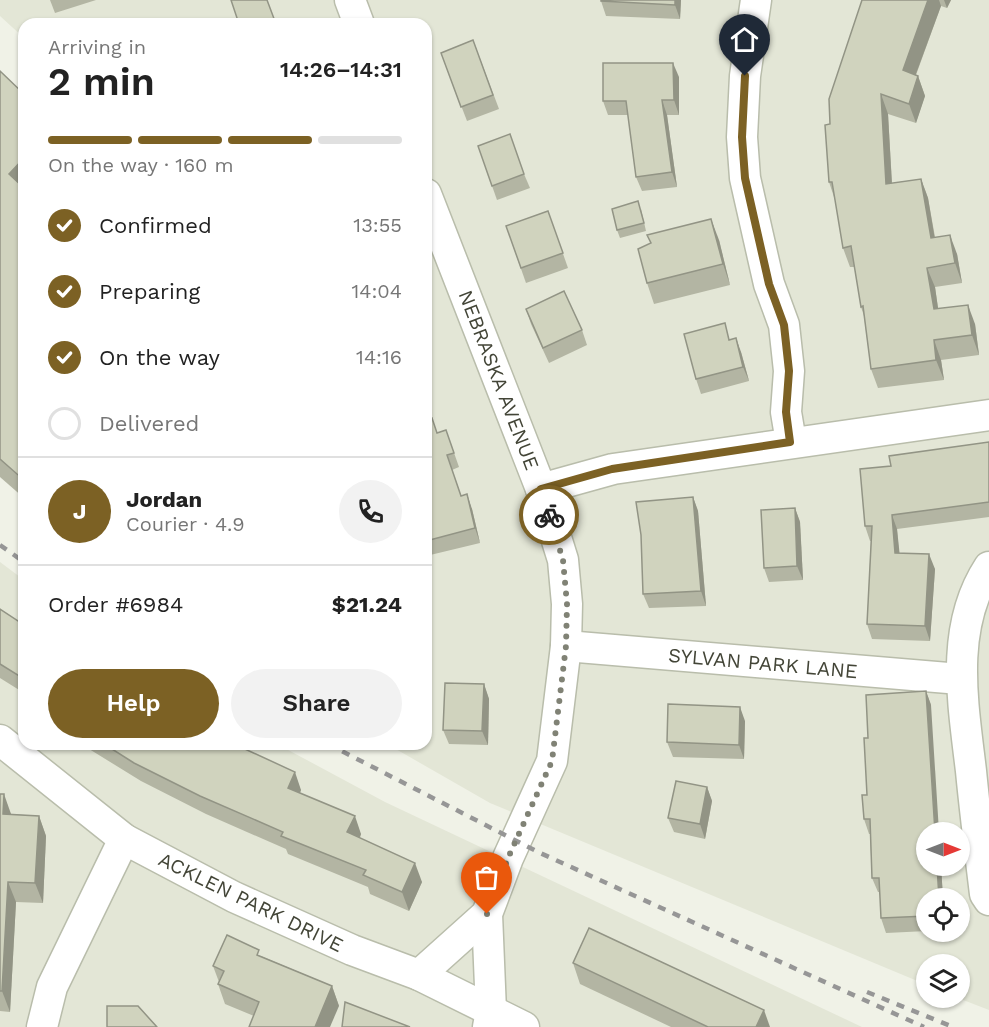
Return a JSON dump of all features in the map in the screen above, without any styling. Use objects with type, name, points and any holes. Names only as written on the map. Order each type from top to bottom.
[{"type":"street","points":[[350,0],[357,18]]},
{"type":"street","points":[[756,0],[745,76],[742,137],[745,178],[769,284],[784,325],[789,371],[786,412],[790,442]]},
{"type":"street","name":"NEBRASKA AVENUE","points":[[432,210],[541,489],[563,560],[567,604],[566,646],[552,761],[508,858],[487,914]]},
{"type":"street","points":[[541,489],[612,469],[989,415]]},
{"type":"street","points":[[989,567],[977,585],[964,640],[960,679],[985,894],[989,900]]},
{"type":"street","name":"SYLVAN PARK LANE","points":[[566,646],[960,679]]},
{"type":"street","name":"ACKLEN PARK DRIVE","points":[[0,740],[124,839],[234,897],[352,950],[419,975],[490,1019],[524,1027]]},
{"type":"street","points":[[42,1027],[52,987],[124,839]]},
{"type":"street","points":[[419,975],[487,914]]},
{"type":"street","points":[[487,914],[490,1019]]},
{"type":"shaded area","points":[[0,0],[989,0],[989,1010],[970,1003],[970,954],[916,954],[916,980],[490,803],[397,750],[432,750],[432,18],[18,18],[18,32],[0,16]]},
{"type":"shaded area","points":[[0,562],[18,576],[18,750],[288,750],[385,802],[862,1027],[0,1027]]},
{"type":"building","points":[[231,0],[267,0],[274,18],[237,18]]},
{"type":"building","points":[[675,0],[675,5],[601,1]]},
{"type":"building","points":[[862,0],[928,0],[903,70],[918,76],[909,104],[881,94],[886,184],[921,179],[931,238],[950,235],[955,263],[927,268],[934,309],[968,305],[972,335],[934,340],[936,360],[871,369],[863,306],[861,307],[851,246],[843,248],[832,182],[829,182],[825,125],[830,124],[829,99]]},
{"type":"building","points":[[473,40],[493,95],[461,107],[441,53]]},
{"type":"building","points":[[603,63],[673,63],[674,100],[662,100],[672,172],[636,177],[626,101],[603,101]]},
{"type":"building","points":[[0,71],[18,88],[18,164],[9,174],[18,182],[18,475],[0,459]]},
{"type":"building","points":[[510,134],[524,174],[492,186],[478,146]]},
{"type":"building","points":[[638,201],[644,223],[617,230],[612,209]]},
{"type":"building","points":[[548,211],[563,253],[521,268],[506,226]]},
{"type":"building","points":[[711,219],[723,264],[647,283],[638,249],[651,243],[647,235]]},
{"type":"building","points":[[564,291],[582,330],[543,348],[526,309]]},
{"type":"building","points":[[725,323],[729,340],[736,338],[743,367],[696,379],[684,334]]},
{"type":"building","points":[[432,418],[437,433],[446,430],[454,453],[447,455],[461,496],[467,494],[475,528],[432,539]]},
{"type":"building","points":[[989,442],[989,502],[892,515],[895,553],[929,554],[925,626],[867,624],[872,526],[865,526],[860,469],[891,466],[889,456]]},
{"type":"building","points":[[693,497],[701,591],[643,594],[641,535],[636,502]]},
{"type":"building","points":[[795,508],[797,566],[764,568],[761,510]]},
{"type":"building","points":[[0,609],[18,621],[18,675],[0,664]]},
{"type":"building","points":[[445,683],[484,684],[482,731],[443,730]]},
{"type":"building","points":[[926,691],[934,822],[916,822],[916,876],[938,876],[938,888],[916,888],[916,916],[881,918],[879,878],[872,878],[870,819],[864,819],[862,795],[867,795],[864,738],[868,738],[866,695]]},
{"type":"building","points":[[668,704],[740,707],[739,745],[667,742]]},
{"type":"building","points":[[113,750],[247,750],[295,772],[288,788],[355,816],[347,832],[415,863],[402,892],[363,875],[366,870],[281,836],[283,832],[200,796],[134,763]]},
{"type":"building","points":[[676,781],[707,787],[700,824],[668,818]]},
{"type":"building","points":[[0,794],[4,794],[3,814],[39,816],[35,883],[8,882],[2,991],[0,991]]},
{"type":"building","points":[[589,928],[764,1010],[756,1027],[708,1027],[573,963]]},
{"type":"building","points":[[227,935],[259,950],[257,955],[332,986],[315,1027],[249,1027],[259,1002],[218,984],[224,971],[213,966]]},
{"type":"building","points":[[345,1002],[410,1027],[342,1027]]},
{"type":"building","points":[[107,1006],[138,1006],[157,1027],[107,1027]]},
{"type":"railway","points":[[0,545],[18,558]]},
{"type":"railway","points":[[340,750],[538,852],[924,1027]]},
{"type":"railway","points":[[867,992],[953,1027]]},
{"type":"way so far","points":[[487,914],[508,858],[552,761],[566,646],[567,604],[563,560],[549,515]]},
{"type":"route","points":[[549,515],[541,489],[612,469],[790,442],[786,412],[789,371],[784,325],[769,284],[755,233],[745,178],[742,137],[745,76]]}]
